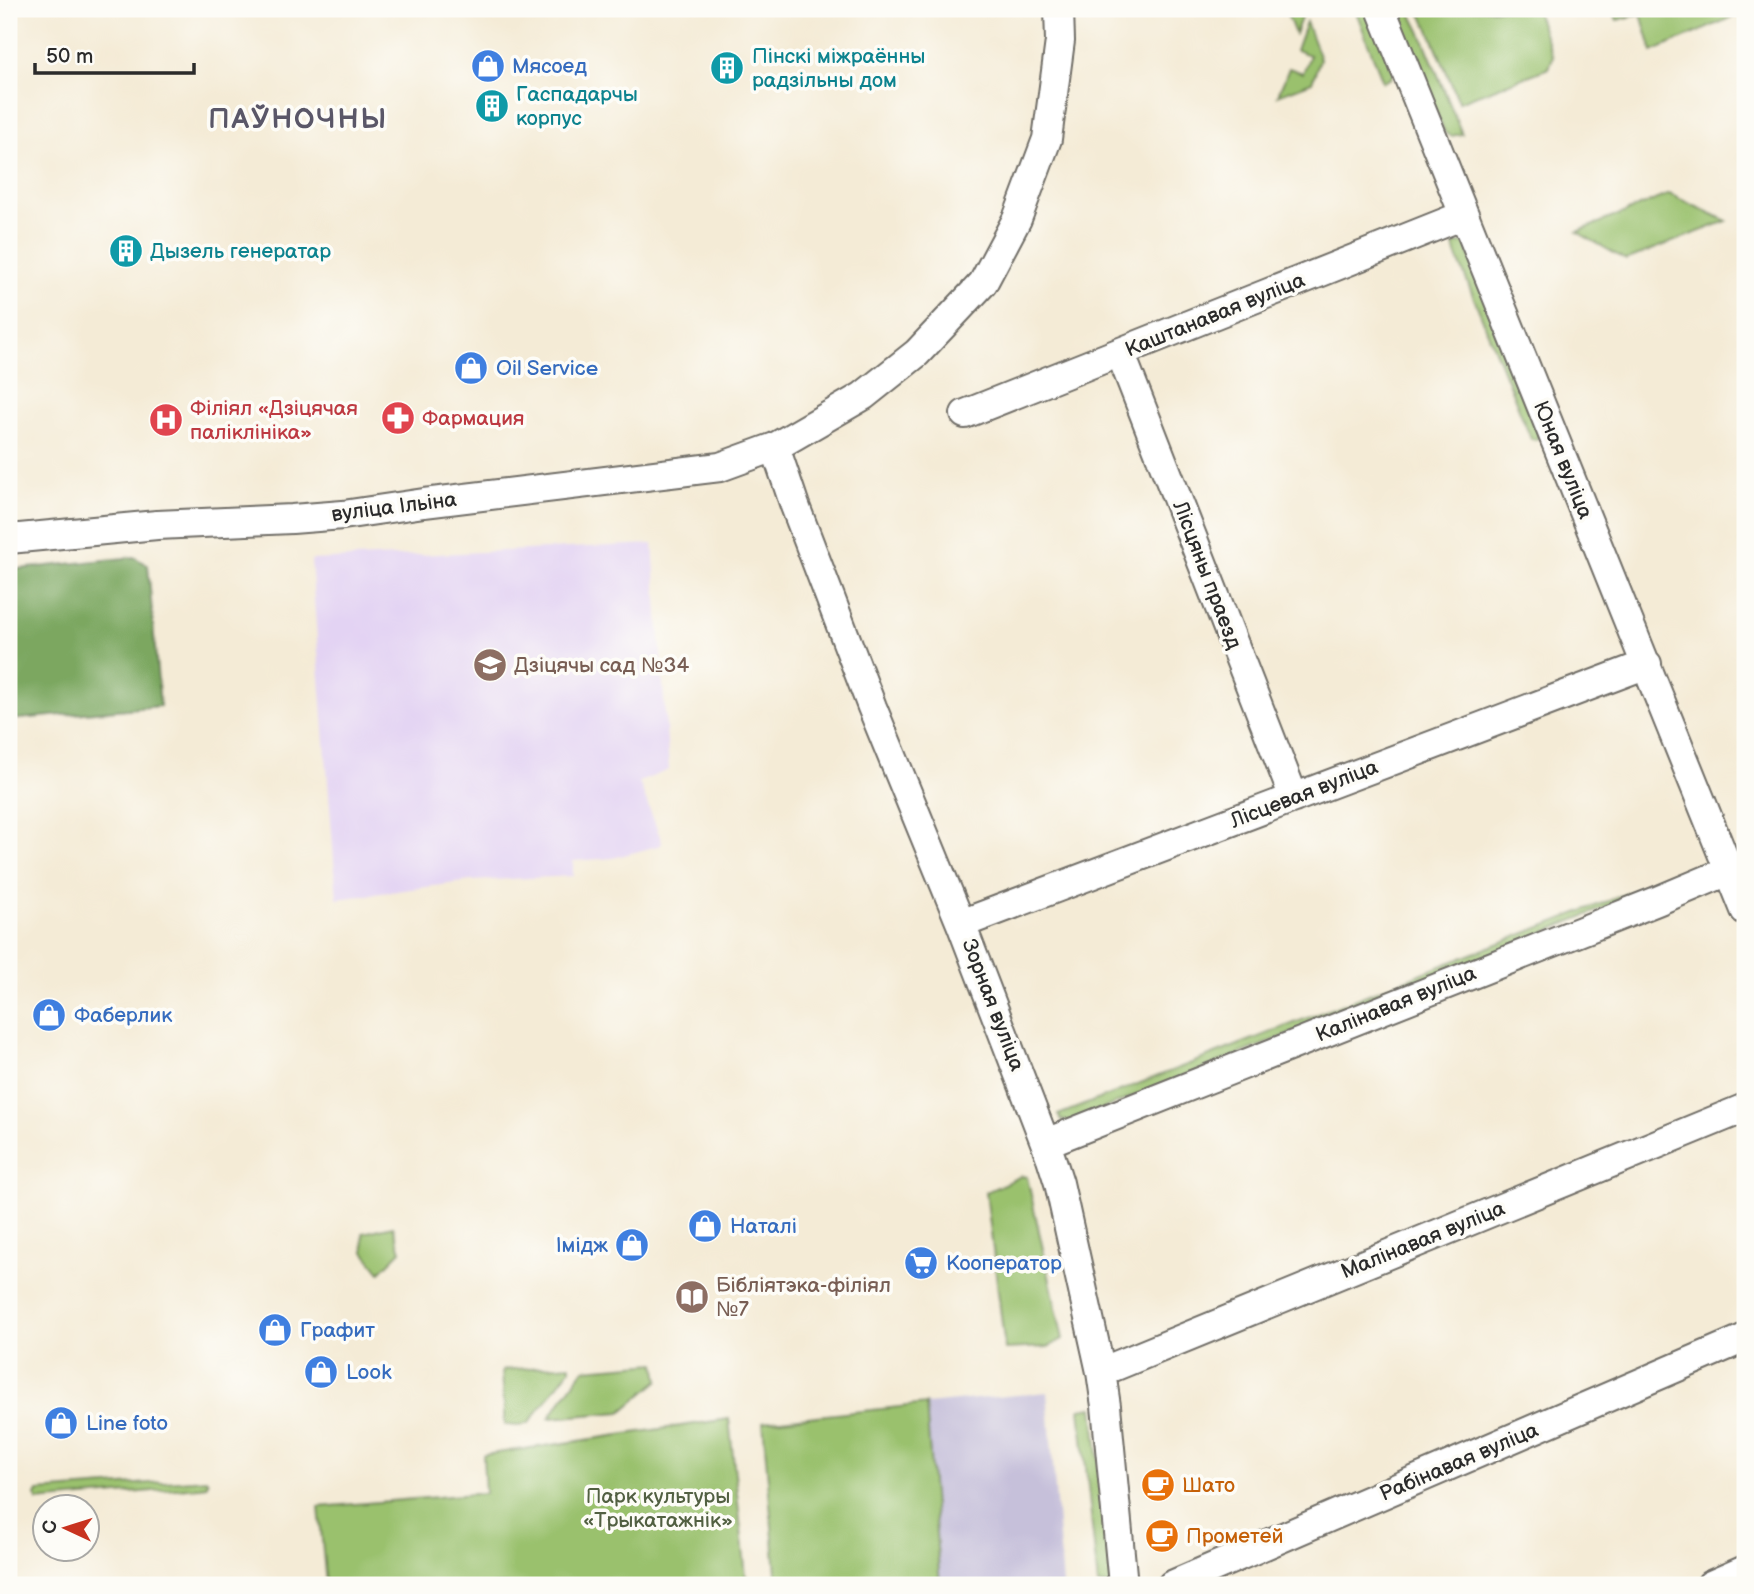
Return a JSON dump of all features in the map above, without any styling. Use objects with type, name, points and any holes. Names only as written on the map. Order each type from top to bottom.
[{"type":"street","points":[[775,447],[863,396],[885,379],[917,353],[983,283],[1017,219],[1047,139],[1060,41],[1059,9]]},
{"type":"street","name":"Юная вуліца","points":[[1381,9],[1647,664],[1737,867],[1745,911]]},
{"type":"street","name":"Каштанавая вуліца","points":[[965,414],[1464,215]]},
{"type":"street","name":"Лісцяны праезд","points":[[1120,352],[1294,798]]},
{"type":"street","name":"вуліца Ільіна","points":[[9,539],[157,525],[343,515],[720,467],[775,447]]},
{"type":"street","name":"Зорная вуліца","points":[[775,447],[872,707],[961,924],[1059,1183],[1107,1406],[1123,1585]]},
{"type":"street","name":"Лісцевая вуліца","points":[[961,924],[1647,664]]},
{"type":"street","name":"Калінавая вуліца","points":[[1046,1143],[1737,867]]},
{"type":"street","name":"Малінавая вуліца","points":[[1101,1372],[1745,1108]]},
{"type":"street","name":"Рабінавая вуліца","points":[[1172,1585],[1745,1338]]},
{"type":"street","points":[[1711,1585],[1745,1570]]},
{"type":"shaded area","name":"Дзіцячы сад №34","points":[[653,544],[669,770],[639,782],[661,845],[613,858],[573,861],[573,876],[471,881],[337,899],[311,560]]},
{"type":"shaded area","points":[[1047,1392],[1063,1585],[940,1585],[926,1404]]},
{"type":"green space","points":[[1285,9],[1301,9],[1303,13],[1295,34]]},
{"type":"green space","points":[[1355,9],[1369,9],[1393,72],[1391,78],[1383,82]]},
{"type":"green space","points":[[1391,9],[1409,9],[1462,134],[1451,136],[1445,133]]},
{"type":"green space","points":[[1418,9],[1540,9],[1536,11],[1553,57],[1549,68],[1459,102]]},
{"type":"green space","points":[[1612,9],[1730,9],[1742,13],[1652,52],[1641,14],[1617,20]]},
{"type":"green space","points":[[1306,22],[1320,59],[1312,82],[1278,95],[1289,68],[1303,73],[1310,55],[1296,50]]},
{"type":"green space","points":[[1669,194],[1727,221],[1626,260],[1577,232]]},
{"type":"green space","points":[[1465,243],[1540,434],[1536,440],[1531,439],[1456,254],[1454,245]]},
{"type":"green space","points":[[134,557],[148,565],[160,706],[9,720],[9,570]]},
{"type":"green space","points":[[1690,869],[1692,873],[1070,1122],[1061,1120],[1058,1115]]},
{"type":"green space","points":[[1021,1176],[1027,1177],[1063,1339],[1048,1347],[1005,1349],[986,1192]]},
{"type":"green space","points":[[393,1226],[401,1251],[380,1272],[364,1252],[363,1233]]},
{"type":"green space","points":[[656,1363],[659,1380],[621,1412],[549,1418],[584,1369]]},
{"type":"green space","points":[[570,1365],[570,1369],[529,1423],[519,1426],[505,1425],[502,1370]]},
{"type":"green space","points":[[926,1404],[940,1585],[777,1585],[763,1422]]},
{"type":"green space","points":[[1093,1407],[1112,1585],[1098,1585],[1080,1409]]},
{"type":"green space","name":"Парк культуры «Трыкатажнік»","points":[[729,1419],[747,1585],[326,1585],[319,1507],[485,1493],[483,1455]]},
{"type":"green space","points":[[206,1479],[208,1482],[206,1486],[200,1487],[102,1495],[102,1492],[38,1491]]},
{"type":"place","name":"Мясоед","points":[[488,66]]},
{"type":"place","name":"Пінскі міжраённы радзільны дом","points":[[727,68]]},
{"type":"place","name":"Гаспадарчы корпус","points":[[492,106]]},
{"type":"place","name":"Дызель генератар","points":[[126,251]]},
{"type":"place","name":"Oil Service","points":[[471,368]]},
{"type":"place","name":"Фармация","points":[[398,418]]},
{"type":"place","name":"Філіял «Дзіцячая паліклініка»","points":[[166,420]]},
{"type":"place","name":"Дзіцячы сад №34","points":[[490,665]]},
{"type":"place","name":"Фаберлик","points":[[49,1015]]},
{"type":"place","name":"Наталі","points":[[705,1226]]},
{"type":"place","name":"Імідж","points":[[632,1245]]},
{"type":"place","name":"Кооператор","points":[[921,1263]]},
{"type":"place","name":"Бібліятэка-філіял №7","points":[[692,1297]]},
{"type":"place","name":"Графит","points":[[275,1330]]},
{"type":"place","name":"Look","points":[[321,1372]]},
{"type":"place","name":"Line foto","points":[[61,1423]]},
{"type":"place","name":"Шато","points":[[1158,1485]]},
{"type":"place","name":"Прометей","points":[[1162,1536]]},
{"type":"district","name":"ПАЎНОЧНЫ","points":[[298,119]]}]
